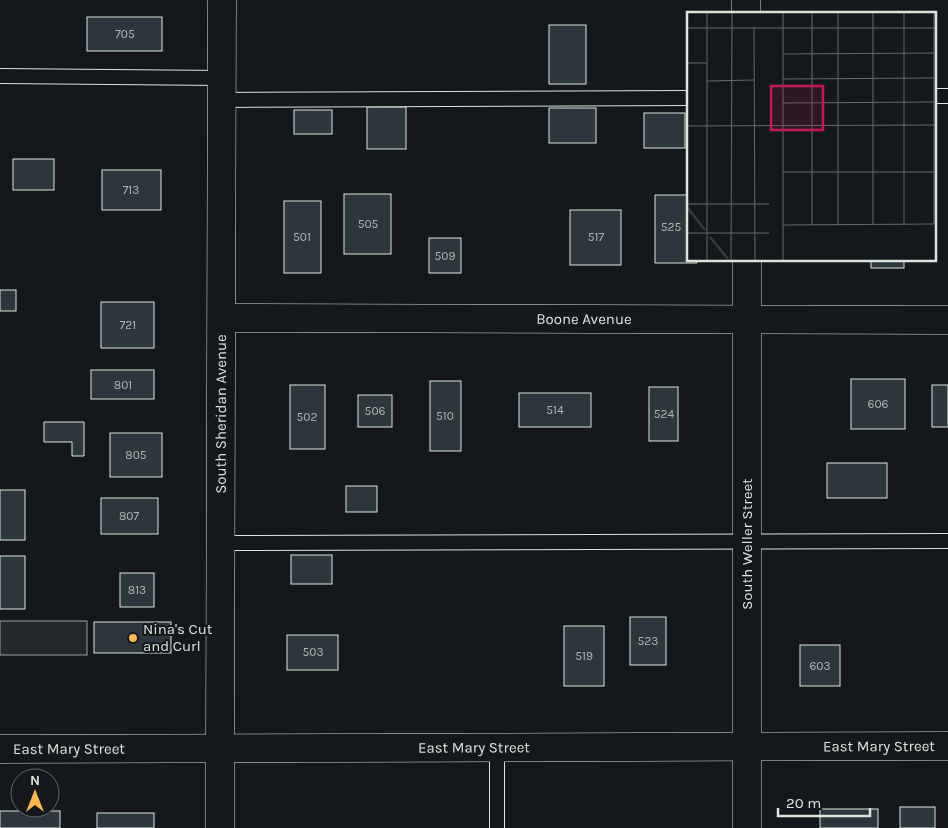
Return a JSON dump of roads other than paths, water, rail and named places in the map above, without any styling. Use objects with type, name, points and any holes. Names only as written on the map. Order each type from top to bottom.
[{"type":"street","name":"South Sheridan Avenue","points":[[220,828],[222,0]]},
{"type":"street","name":"South Weller Street","points":[[747,261],[747,828]]},
{"type":"street","name":"Boone Avenue","points":[[222,318],[948,320]]},
{"type":"street","name":"East Mary Street","points":[[0,750],[948,746]]},
{"type":"lane","points":[[0,76],[222,89],[687,98]]},
{"type":"lane","points":[[221,543],[948,541]]},
{"type":"lane","points":[[497,828],[498,747]]},
{"type":"place","name":"Nina's Cut and Curl","points":[[133,638]]}]
